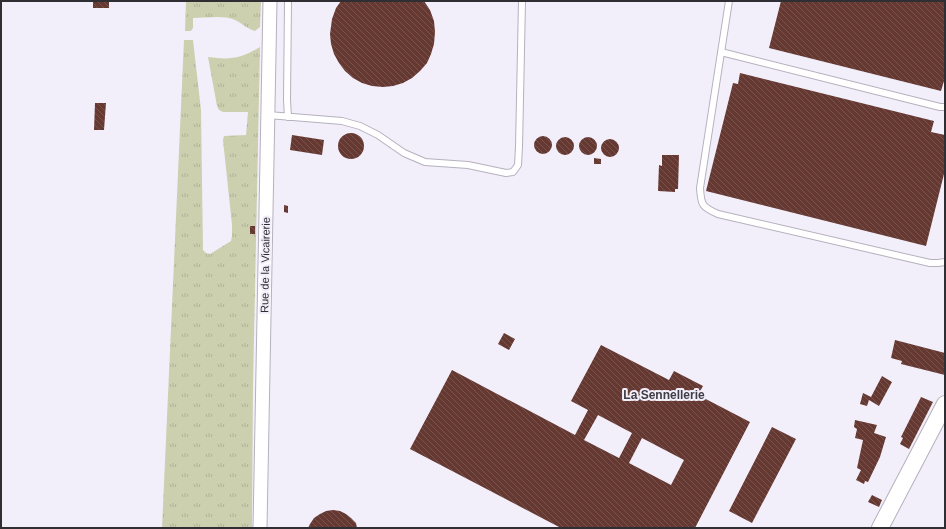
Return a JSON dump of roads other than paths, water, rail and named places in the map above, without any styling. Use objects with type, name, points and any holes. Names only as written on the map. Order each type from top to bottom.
[{"type":"street","name":"Rue de la Vicairerie","points":[[260,528],[270,1]]},
{"type":"street","points":[[880,528],[945,404]]},
{"type":"lane","points":[[288,1],[288,117]]},
{"type":"lane","points":[[268,115],[342,121],[360,126],[378,135],[404,153],[425,162],[468,165],[506,173],[513,172],[518,165],[520,148],[522,1]]},
{"type":"lane","points":[[729,1],[700,188],[703,205],[708,210],[718,214],[930,263],[945,262]]},
{"type":"lane","points":[[721,52],[945,107]]},
{"type":"district","name":"La Sennellerie","points":[[664,395]]}]
